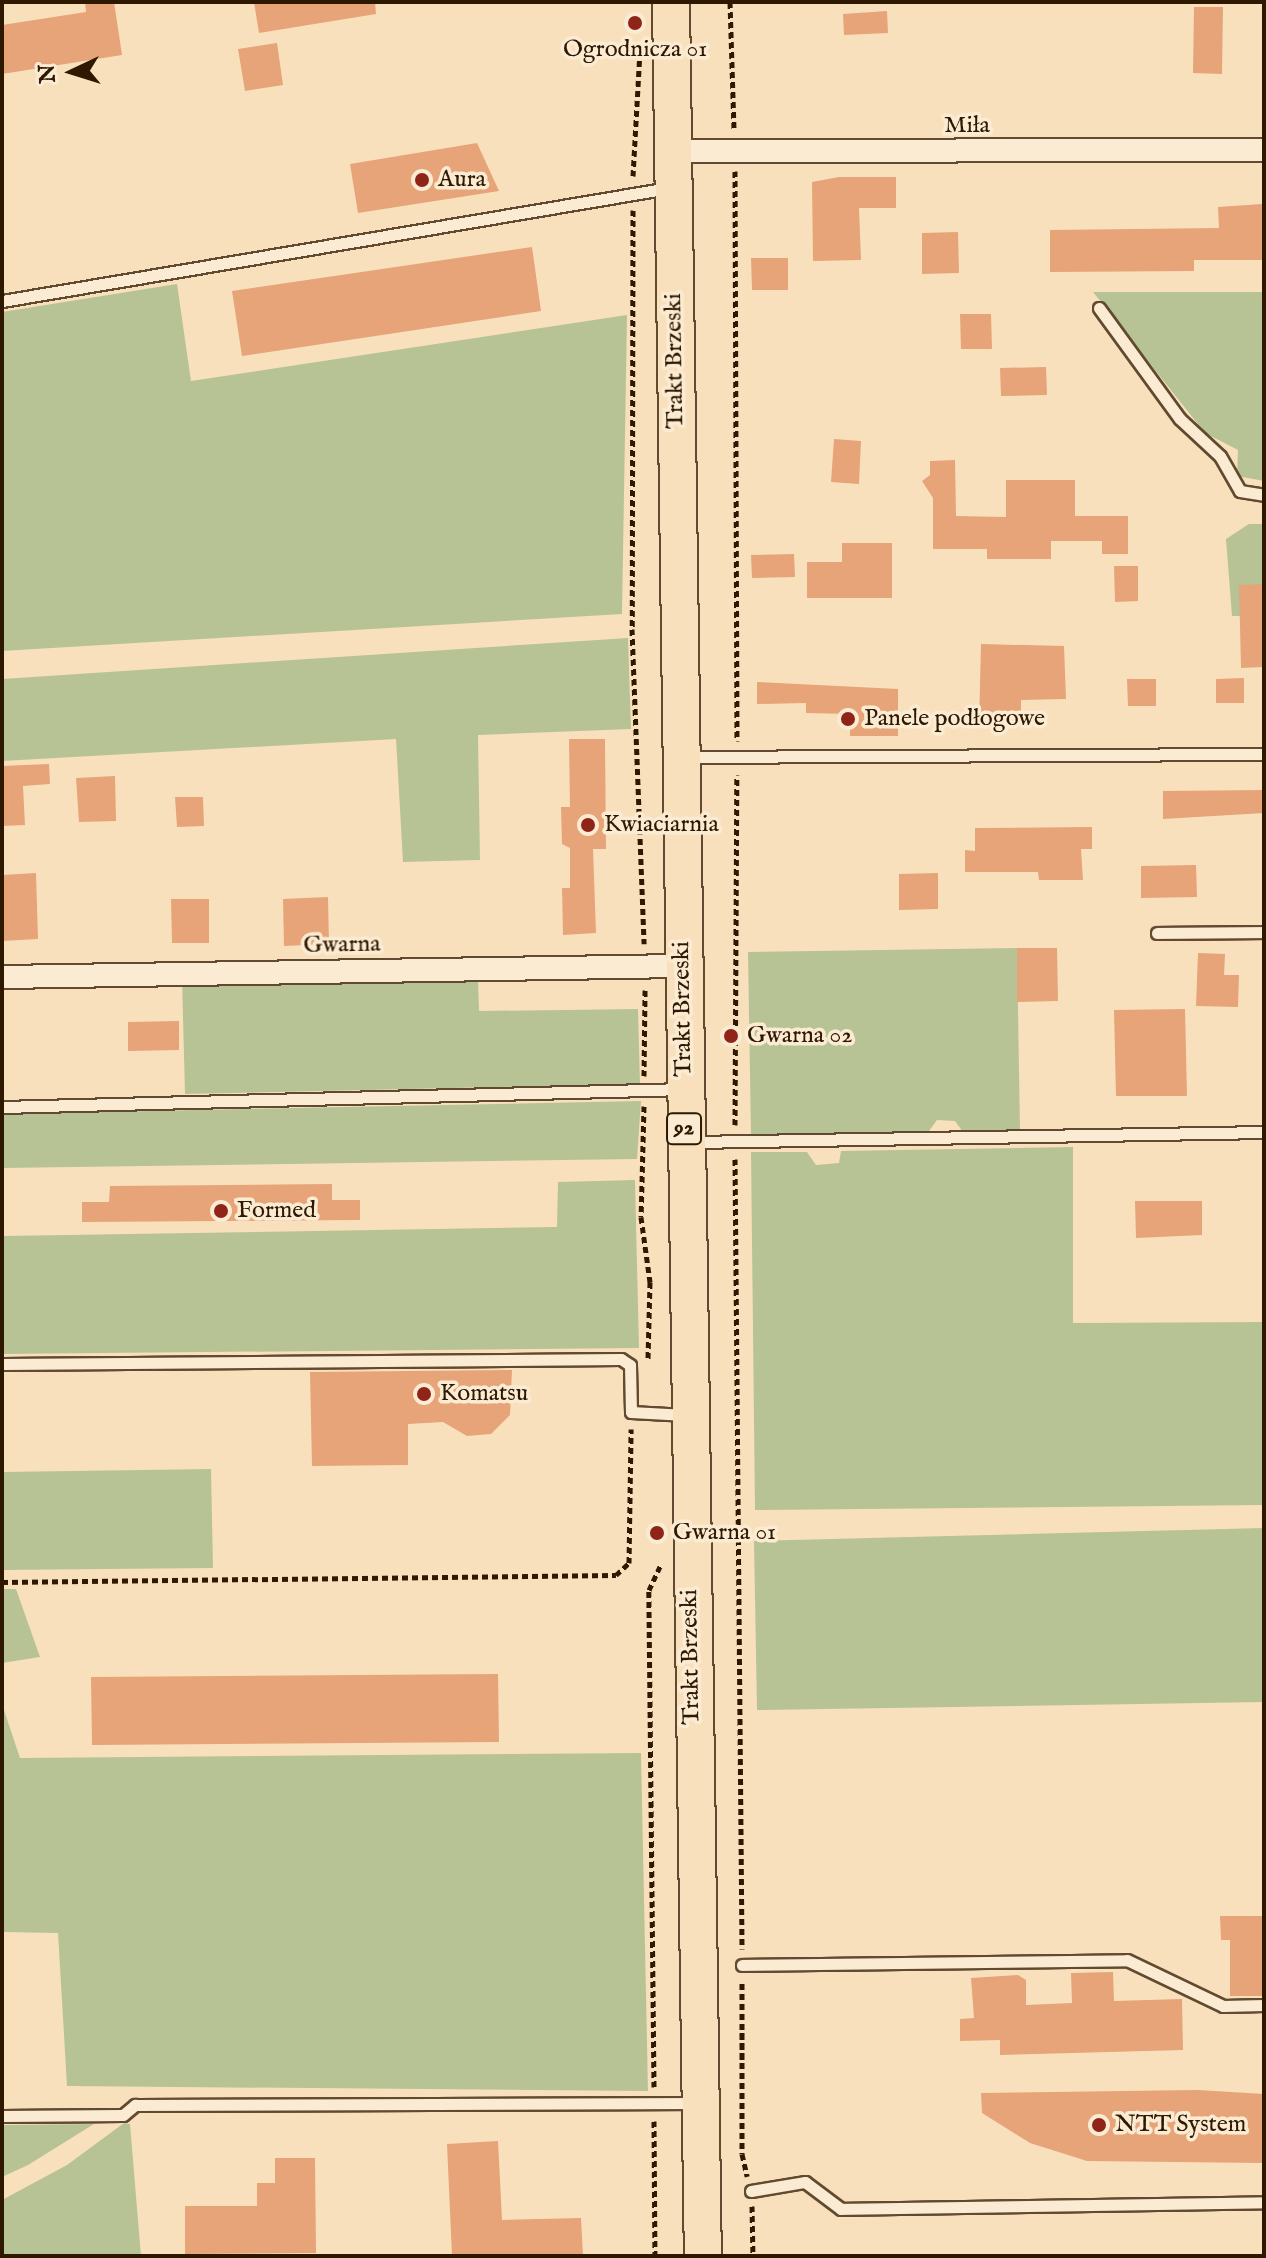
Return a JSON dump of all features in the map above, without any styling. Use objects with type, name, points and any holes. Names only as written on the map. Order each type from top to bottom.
[{"type":"main road","name":"Trakt Brzeski","points":[[671,2],[687,1415],[703,2256]]},
{"type":"street","name":"Miła","points":[[671,151],[1264,150]]},
{"type":"street","name":"Gwarna","points":[[2,977],[682,966]]},
{"type":"lane","points":[[2,301],[673,188]]},
{"type":"lane","points":[[1099,308],[1180,419],[1220,456],[1240,491],[1264,495]]},
{"type":"lane","points":[[680,756],[1264,754]]},
{"type":"lane","points":[[1157,933],[1264,932]]},
{"type":"lane","points":[[2,1107],[684,1089]]},
{"type":"lane","points":[[684,1142],[735,1145],[1264,1132]]},
{"type":"lane","points":[[2,1364],[621,1359],[630,1365],[631,1412],[687,1415]]},
{"type":"lane","points":[[742,1965],[1127,1960],[1223,2006],[1264,2005]]},
{"type":"lane","points":[[2,2116],[123,2115],[135,2105],[700,2103]]},
{"type":"lane","points":[[751,2191],[805,2182],[841,2209],[1264,2202]]},
{"type":"path","points":[[730,2],[735,153],[735,1145],[742,2154],[751,2191],[753,2256]]},
{"type":"path","points":[[643,44],[634,65],[632,629],[645,966],[647,1413]]},
{"type":"path","points":[[2,1582],[616,1575],[629,1563],[631,1412]]},
{"type":"path","points":[[655,2256],[649,1590],[661,1550]]},
{"type":"green space","points":[[177,284],[191,381],[627,315],[622,614],[2,651],[2,312]]},
{"type":"green space","points":[[1093,292],[1264,292],[1264,481],[1237,476],[1238,450],[1205,433]]},
{"type":"green space","points":[[1249,524],[1264,524],[1264,616],[1232,616],[1226,539]]},
{"type":"green space","points":[[628,638],[631,729],[478,735],[480,860],[403,862],[396,739],[2,761],[2,679]]},
{"type":"green space","points":[[1017,948],[1020,1130],[963,1132],[955,1121],[937,1120],[929,1131],[751,1136],[748,952]]},
{"type":"green space","points":[[478,976],[479,1011],[638,1009],[640,1084],[185,1094],[182,979]]},
{"type":"green space","points":[[641,1101],[637,1159],[2,1168],[2,1114]]},
{"type":"green space","points":[[1073,1147],[1073,1323],[1264,1322],[1264,1505],[755,1510],[751,1152],[807,1152],[816,1165],[839,1163],[841,1151]]},
{"type":"green space","points":[[635,1180],[639,1348],[2,1354],[2,1236],[557,1227],[558,1182]]},
{"type":"green space","points":[[211,1469],[213,1568],[2,1570],[2,1472]]},
{"type":"green space","points":[[1264,1528],[1264,1702],[757,1710],[754,1541]]},
{"type":"green space","points":[[2,1589],[16,1589],[40,1657],[2,1663]]},
{"type":"green space","points":[[2,1704],[20,1758],[641,1753],[648,2091],[67,2086],[58,1933],[2,1932]]},
{"type":"green space","points":[[124,2123],[130,2124],[141,2256],[2,2256],[2,2200],[67,2165]]},
{"type":"green space","points":[[94,2124],[28,2165],[2,2177],[2,2125]]},
{"type":"building","points":[[85,2],[114,2],[122,55],[2,74],[2,25],[86,12]]},
{"type":"building","points":[[254,2],[375,2],[376,14],[259,33]]},
{"type":"building","points":[[1194,7],[1223,7],[1222,74],[1193,73]]},
{"type":"building","points":[[887,11],[888,33],[844,35],[843,14]]},
{"type":"building","points":[[277,43],[283,85],[245,91],[238,49]]},
{"type":"building","name":"Aura","points":[[477,143],[499,191],[358,213],[350,164]]},
{"type":"building","points":[[839,177],[896,177],[896,208],[859,208],[861,260],[813,261],[812,182]]},
{"type":"building","points":[[1262,204],[1264,260],[1194,260],[1194,271],[1050,272],[1050,230],[1219,228],[1218,207]]},
{"type":"building","points":[[958,232],[959,273],[922,274],[922,233]]},
{"type":"building","points":[[532,247],[541,311],[242,356],[232,291]]},
{"type":"building","points":[[751,258],[788,258],[788,290],[752,290]]},
{"type":"building","points":[[960,314],[991,314],[992,349],[961,349]]},
{"type":"building","points":[[1046,367],[1047,395],[1001,396],[1000,368]]},
{"type":"building","points":[[834,439],[861,441],[859,484],[831,482]]},
{"type":"building","points":[[955,460],[956,516],[1006,517],[1006,480],[1075,480],[1075,516],[1128,516],[1128,554],[1102,554],[1102,541],[1051,541],[1051,559],[987,559],[987,549],[933,549],[933,498],[922,481],[930,475],[930,461]]},
{"type":"building","points":[[842,543],[892,543],[892,598],[807,598],[807,562],[842,562]]},
{"type":"building","points":[[794,554],[795,577],[752,578],[751,555]]},
{"type":"building","points":[[1114,566],[1138,566],[1138,601],[1115,602]]},
{"type":"building","points":[[1264,584],[1264,667],[1241,668],[1239,585]]},
{"type":"building","points":[[981,644],[1064,646],[1066,699],[1021,700],[1021,725],[979,725]]},
{"type":"building","points":[[1244,678],[1244,703],[1216,703],[1216,679]]},
{"type":"building","points":[[1127,679],[1156,679],[1156,706],[1128,706]]},
{"type":"building","points":[[757,682],[898,689],[898,736],[850,736],[850,714],[806,713],[806,703],[757,704]]},
{"type":"building","points":[[569,739],[605,739],[606,849],[593,849],[596,933],[563,935],[562,888],[570,888],[570,848],[562,844],[561,807],[570,807]]},
{"type":"building","points":[[49,764],[50,784],[23,786],[25,825],[2,826],[2,766]]},
{"type":"building","points":[[115,776],[116,821],[79,822],[76,778]]},
{"type":"building","points":[[1264,790],[1264,813],[1163,819],[1163,791]]},
{"type":"building","points":[[175,797],[203,797],[204,826],[177,827]]},
{"type":"building","points":[[1092,827],[1092,849],[1081,849],[1083,880],[1039,880],[1038,872],[965,872],[965,850],[975,851],[975,828]]},
{"type":"building","points":[[1196,865],[1197,897],[1141,898],[1141,866]]},
{"type":"building","points":[[36,873],[38,939],[2,941],[2,875]]},
{"type":"building","points":[[938,873],[938,909],[899,910],[899,874]]},
{"type":"building","points":[[328,897],[329,944],[284,946],[283,899]]},
{"type":"building","points":[[171,899],[209,899],[209,943],[172,943]]},
{"type":"building","points":[[1017,948],[1057,948],[1058,1001],[1017,1002]]},
{"type":"building","points":[[1198,953],[1225,954],[1224,975],[1239,975],[1238,1007],[1196,1006]]},
{"type":"building","points":[[1185,1009],[1187,1096],[1116,1096],[1114,1010]]},
{"type":"building","points":[[179,1021],[179,1050],[128,1051],[128,1022]]},
{"type":"building","name":"Formed","points":[[332,1184],[332,1200],[360,1200],[360,1220],[82,1222],[82,1202],[109,1202],[110,1186]]},
{"type":"building","points":[[1135,1201],[1202,1201],[1202,1235],[1136,1238]]},
{"type":"building","points":[[512,1370],[510,1415],[491,1434],[467,1436],[443,1422],[408,1424],[408,1465],[312,1466],[310,1372]]},
{"type":"building","points":[[498,1674],[499,1742],[92,1745],[91,1677]]},
{"type":"building","points":[[1220,1916],[1264,1916],[1264,1996],[1230,1996],[1230,1940],[1221,1940]]},
{"type":"building","points":[[1113,1972],[1114,2001],[1182,1999],[1183,2050],[1000,2055],[1000,2040],[960,2041],[960,2019],[974,2018],[971,1978],[1018,1975],[1026,1980],[1026,2005],[1072,2003],[1071,1973]]},
{"type":"building","name":"NTT System","points":[[1198,2090],[1264,2094],[1264,2163],[1087,2161],[1030,2143],[982,2113],[981,2093]]},
{"type":"building","points":[[498,2141],[502,2220],[581,2218],[583,2256],[452,2256],[447,2144]]},
{"type":"building","points":[[275,2158],[315,2158],[316,2253],[185,2254],[185,2206],[257,2206],[257,2183],[275,2183]]},
{"type":"place","name":"Ogrodnicza 01","points":[[635,23]]},
{"type":"place","name":"Aura","points":[[422,180]]},
{"type":"place","name":"Panele podłogowe","points":[[848,719]]},
{"type":"place","name":"Kwiaciarnia","points":[[588,825]]},
{"type":"place","name":"Gwarna 02","points":[[731,1036]]},
{"type":"place","name":"Formed","points":[[221,1211]]},
{"type":"place","name":"Komatsu","points":[[424,1394]]},
{"type":"place","name":"Gwarna 01","points":[[657,1533]]},
{"type":"place","name":"NTT System","points":[[1099,2125]]}]
